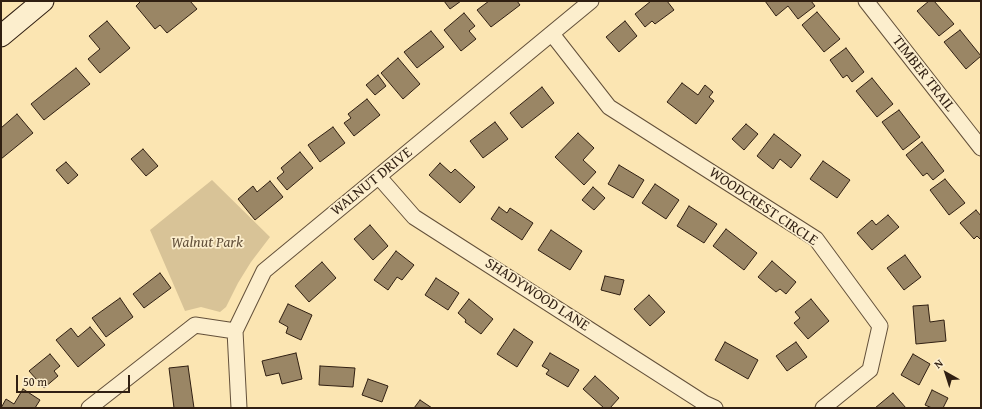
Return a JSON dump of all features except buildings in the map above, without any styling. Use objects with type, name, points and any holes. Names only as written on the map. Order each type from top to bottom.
[{"type":"main road","points":[[1,36],[42,1]]},
{"type":"street","name":"WALNUT DRIVE","points":[[239,408],[235,331],[264,271],[591,1]]},
{"type":"street","name":"TIMBER TRAIL","points":[[866,1],[981,148]]},
{"type":"street","name":"WOODCREST CIRCLE","points":[[552,34],[609,107],[816,239],[880,326],[870,370],[823,408]]},
{"type":"street","name":"SHADYWOOD LANE","points":[[379,177],[414,217],[708,406]]},
{"type":"street","points":[[88,408],[195,325],[235,331]]},
{"type":"green space","name":"Walnut Park","points":[[212,180],[270,237],[251,262],[226,307],[220,312],[201,307],[185,311],[150,230]]}]
